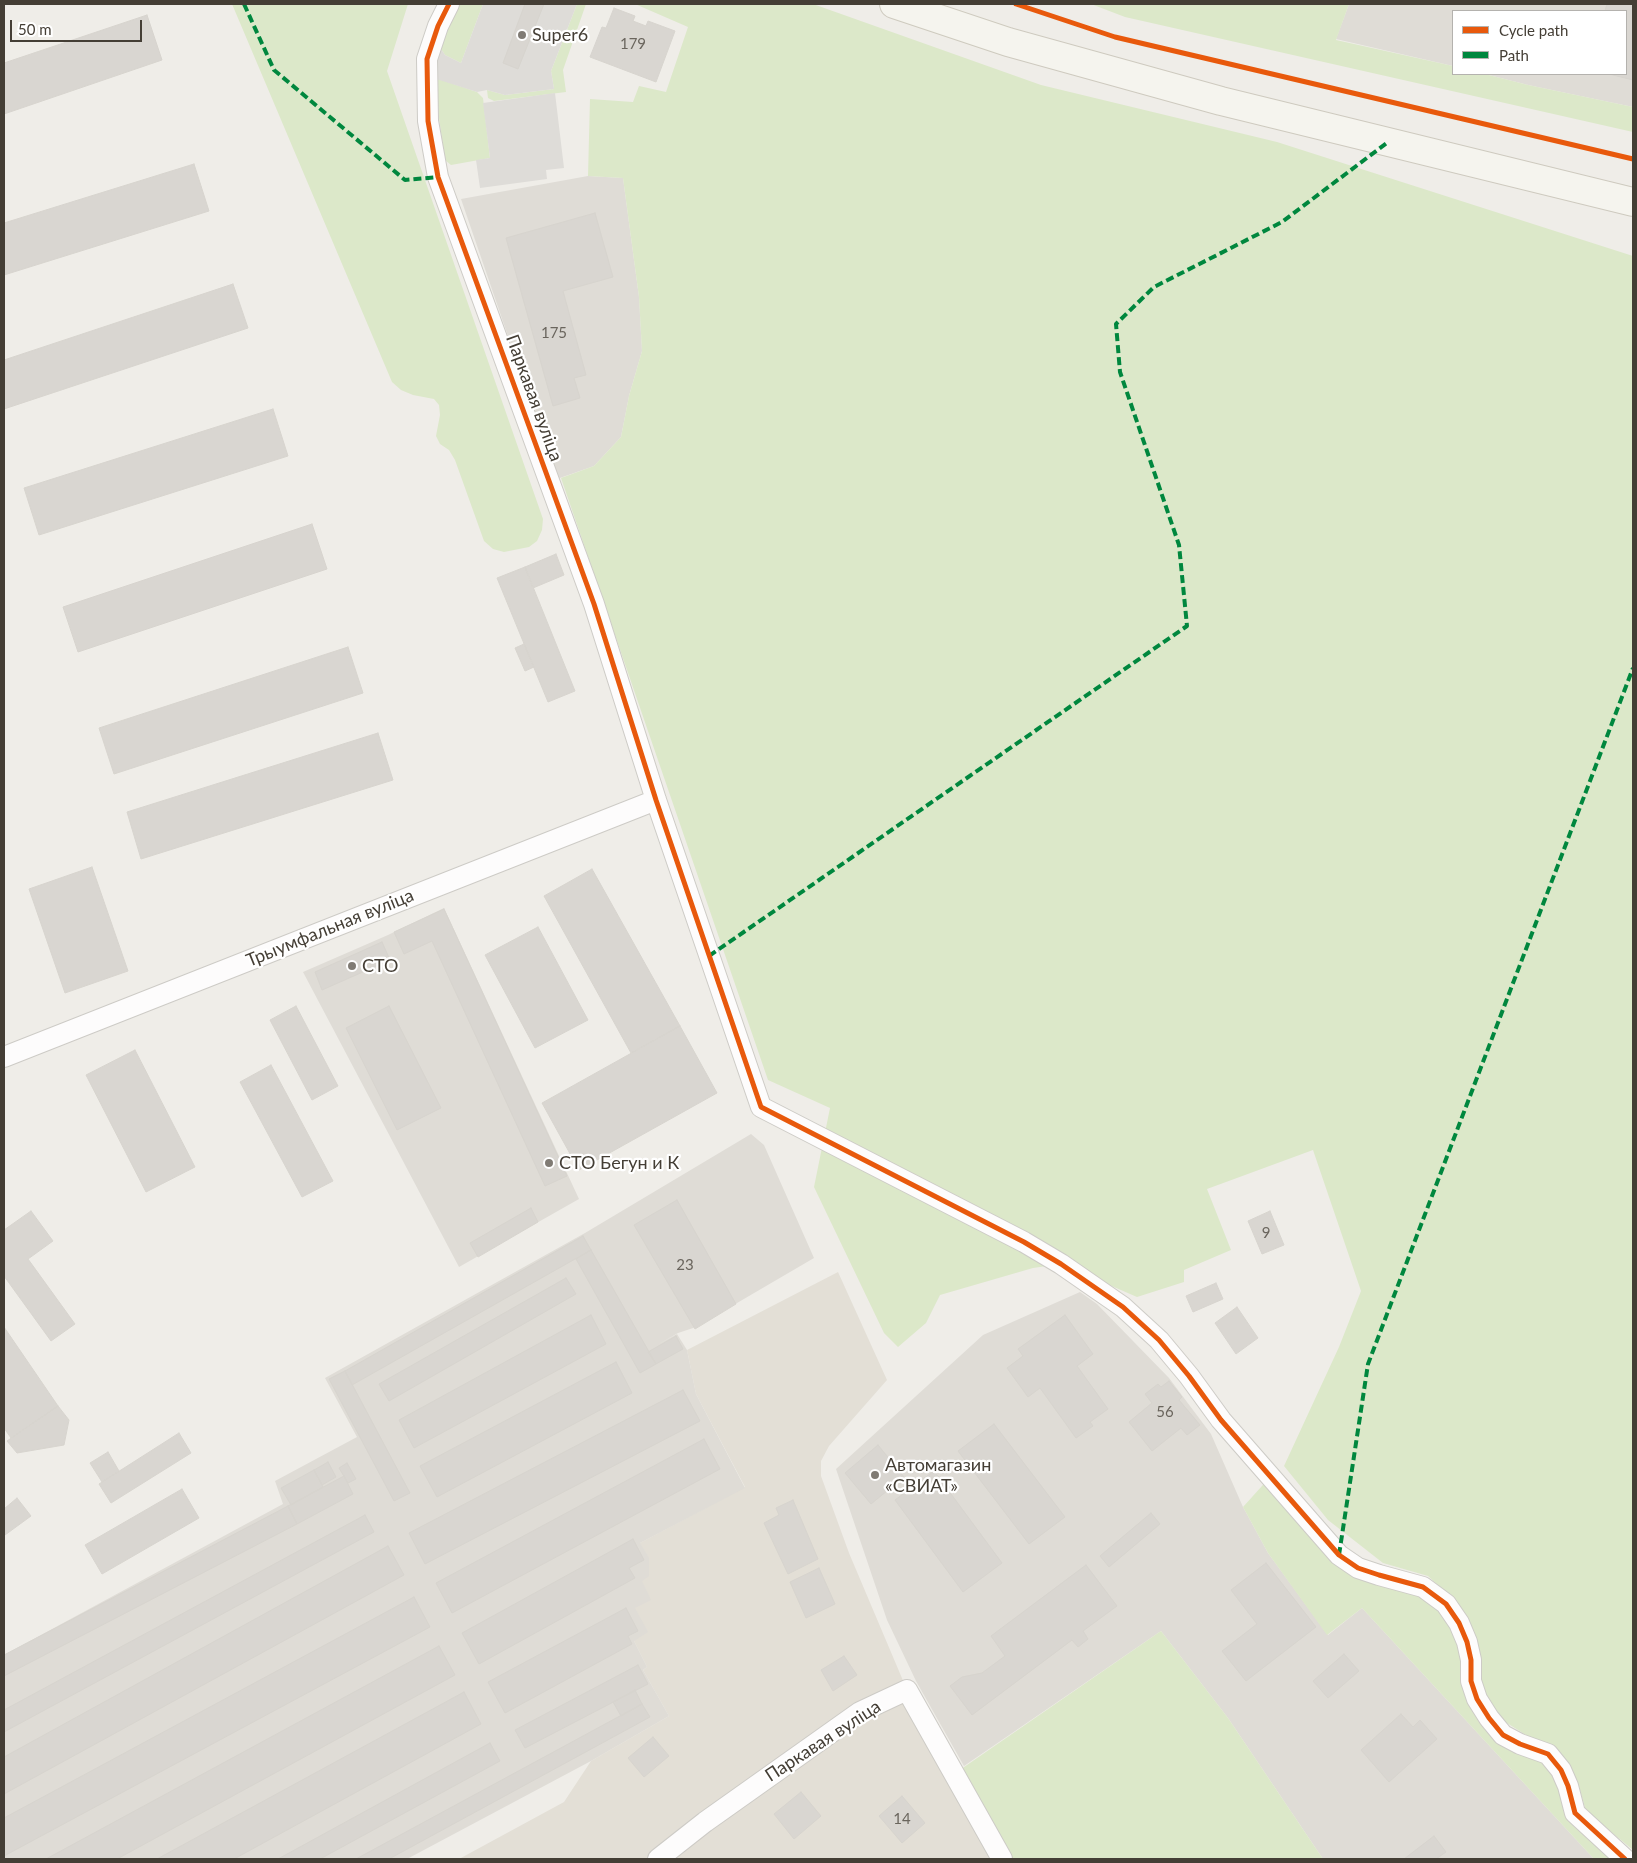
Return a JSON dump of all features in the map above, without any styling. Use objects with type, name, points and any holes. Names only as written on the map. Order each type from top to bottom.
[{"type":"main road","points":[[894,4],[1008,42],[1221,101],[1633,202]]},
{"type":"street","name":"Паркавая вуліца","points":[[449,4],[438,26],[427,59],[428,121],[438,177],[594,604],[656,800],[761,1107],[1024,1242],[1061,1264],[1123,1307],[1159,1340],[1189,1376],[1221,1420],[1339,1555],[1358,1568],[1424,1587],[1446,1604],[1459,1623],[1471,1660],[1471,1681],[1478,1699],[1489,1718],[1503,1735],[1520,1744],[1548,1754],[1565,1778],[1574,1814],[1625,1859]]},
{"type":"street","name":"Трыумфальная вуліца","points":[[4,1057],[656,800]]},
{"type":"street","name":"Паркавая вуліца","points":[[658,1859],[705,1822],[860,1712],[908,1690],[1002,1859]]},
{"type":"shaded area","points":[[483,4],[577,4],[551,71],[554,89],[505,95],[487,90],[477,92],[430,77],[441,41],[441,49],[445,55],[461,63]]},
{"type":"shaded area","points":[[1349,4],[1633,4],[1633,107],[1489,75],[1627,75],[1627,10],[1452,10],[1452,66],[1336,39]]},
{"type":"shaded area","points":[[555,93],[564,168],[546,170],[547,179],[480,188],[476,160],[490,158],[483,103]]},
{"type":"shaded area","points":[[588,176],[623,178],[639,297],[642,351],[629,396],[621,437],[594,466],[557,479],[461,199]]},
{"type":"shaded area","points":[[444,908],[579,1199],[459,1267],[303,972]]},
{"type":"shaded area","points":[[751,1134],[764,1145],[814,1258],[696,1327],[678,1333],[657,1345],[677,1334],[687,1350],[696,1394],[745,1488],[640,1543],[649,1558],[649,1576],[642,1581],[651,1600],[635,1608],[648,1632],[634,1641],[647,1667],[643,1670],[669,1716],[591,1761],[407,1859],[4,1859],[4,1655],[283,1504],[275,1481],[357,1437],[325,1378],[585,1233]]},
{"type":"shaded area","points":[[838,1272],[887,1380],[829,1446],[821,1461],[821,1476],[849,1553],[907,1690],[1002,1859],[459,1859],[564,1802],[591,1761],[669,1716],[643,1670],[647,1667],[634,1641],[635,1608],[641,1581],[640,1543],[745,1487],[696,1394],[687,1350]]},
{"type":"shaded area","points":[[1080,1292],[1097,1304],[1169,1378],[1211,1434],[1243,1507],[1268,1553],[1328,1635],[1362,1608],[1594,1859],[1323,1859],[1228,1718],[1161,1631],[964,1766],[916,1681],[887,1620],[836,1469],[983,1335]]},
{"type":"green space","points":[[232,4],[408,4],[387,71],[543,519],[542,530],[537,541],[529,547],[504,552],[493,549],[484,541],[455,460],[449,450],[440,444],[436,436],[440,415],[439,405],[434,399],[413,395],[401,390],[392,382]]},
{"type":"green space","points":[[459,4],[483,4],[461,63],[445,55],[441,49],[441,41]]},
{"type":"green space","points":[[577,4],[586,4],[563,70],[566,92],[494,101],[488,98],[487,90],[505,95],[554,89],[551,71]]},
{"type":"green space","points":[[635,4],[813,4],[1041,85],[1277,142],[1633,256],[1633,1850],[1586,1811],[1577,1780],[1555,1747],[1529,1737],[1499,1718],[1483,1691],[1478,1652],[1455,1601],[1428,1576],[1383,1563],[1328,1520],[1284,1466],[1339,1347],[1361,1291],[1313,1150],[1207,1189],[1231,1250],[1184,1270],[1184,1282],[1137,1297],[1061,1264],[1033,1268],[940,1295],[926,1323],[898,1347],[884,1333],[814,1187],[830,1108],[768,1080],[561,478],[594,466],[621,437],[629,396],[642,351],[639,297],[623,178],[588,176],[590,99],[633,102],[639,86],[666,92],[688,27]]},
{"type":"green space","points":[[1091,4],[1349,4],[1336,40],[1452,66],[1452,75],[1489,75],[1633,107],[1633,132],[1125,17]]},
{"type":"green space","points":[[436,78],[477,92],[483,98],[490,158],[451,165],[445,160]]},
{"type":"green space","points":[[1271,1476],[1339,1555],[1446,1604],[1489,1718],[1548,1754],[1575,1813],[1625,1859],[1594,1859],[1362,1608],[1327,1635],[1268,1553],[1243,1507]]},
{"type":"green space","points":[[1161,1631],[1228,1718],[1323,1859],[1002,1859],[954,1774]]},
{"type":"building","name":"Super6","points":[[525,4],[544,4],[518,69],[503,63]]},
{"type":"building","points":[[1607,4],[1633,4],[1633,80],[1613,75],[1627,75],[1627,10],[1605,10]]},
{"type":"building","points":[[614,8],[635,16],[633,21],[646,26],[648,21],[675,31],[656,82],[590,57],[602,27],[606,28]]},
{"type":"building","points":[[147,15],[162,60],[4,114],[4,63]]},
{"type":"building","points":[[194,164],[209,211],[4,275],[4,223]]},
{"type":"building","points":[[595,213],[613,277],[563,291],[586,375],[574,378],[580,398],[553,406],[506,238]]},
{"type":"building","points":[[233,284],[248,328],[4,409],[4,360]]},
{"type":"building","points":[[273,409],[288,456],[39,535],[24,488]]},
{"type":"building","points":[[312,524],[327,569],[78,652],[63,607]]},
{"type":"building","points":[[556,554],[564,575],[533,588],[525,567]]},
{"type":"building","points":[[525,567],[575,691],[548,702],[497,578]]},
{"type":"building","points":[[524,644],[534,667],[525,671],[515,648]]},
{"type":"building","points":[[348,647],[363,693],[114,774],[99,728]]},
{"type":"building","points":[[378,733],[393,780],[141,859],[127,812]]},
{"type":"building","points":[[92,867],[128,971],[65,993],[29,889]]},
{"type":"building","points":[[592,869],[680,1026],[631,1053],[544,896]]},
{"type":"building","points":[[444,909],[567,1176],[545,1186],[432,941],[404,954],[394,932]]},
{"type":"building","points":[[538,927],[588,1020],[535,1048],[485,955]]},
{"type":"building","name":"СТО","points":[[382,942],[390,960],[322,990],[315,972]]},
{"type":"building","points":[[296,1006],[338,1086],[312,1100],[270,1020]]},
{"type":"building","points":[[389,1006],[441,1108],[397,1130],[346,1028]]},
{"type":"building","points":[[680,1026],[717,1093],[579,1170],[542,1103]]},
{"type":"building","points":[[135,1050],[195,1167],[146,1192],[86,1075]]},
{"type":"building","points":[[271,1065],[333,1181],[302,1197],[240,1082]]},
{"type":"building","points":[[677,1200],[736,1304],[695,1329],[634,1225]]},
{"type":"building","points":[[531,1208],[538,1222],[478,1257],[470,1243]]},
{"type":"building","points":[[31,1211],[53,1241],[28,1259],[75,1324],[51,1341],[4,1276],[4,1230]]},
{"type":"building","points":[[1270,1211],[1284,1245],[1262,1254],[1248,1221]]},
{"type":"building","points":[[583,1236],[591,1250],[352,1385],[345,1371]]},
{"type":"building","points":[[591,1250],[656,1364],[640,1373],[576,1259]]},
{"type":"building","points":[[566,1278],[576,1294],[389,1401],[379,1384]]},
{"type":"building","points":[[1216,1283],[1223,1299],[1193,1312],[1186,1296]]},
{"type":"building","points":[[1237,1307],[1258,1338],[1236,1354],[1215,1323]]},
{"type":"building","points":[[591,1315],[606,1344],[414,1448],[399,1420]]},
{"type":"building","points":[[1065,1315],[1093,1354],[1077,1366],[1108,1409],[1090,1422],[1093,1426],[1076,1438],[1040,1388],[1028,1397],[1007,1368],[1023,1356],[1018,1349]]},
{"type":"building","points":[[4,1327],[58,1406],[11,1438],[4,1428]]},
{"type":"building","points":[[676,1336],[683,1349],[656,1364],[648,1352]]},
{"type":"building","points":[[616,1362],[632,1393],[437,1497],[420,1466]]},
{"type":"building","points":[[345,1371],[410,1493],[394,1501],[329,1379]]},
{"type":"building","points":[[1169,1381],[1182,1397],[1179,1400],[1200,1425],[1187,1435],[1181,1428],[1152,1451],[1129,1422],[1152,1403],[1145,1394],[1158,1384],[1161,1387]]},
{"type":"building","points":[[683,1390],[700,1421],[425,1564],[409,1533]]},
{"type":"building","points":[[58,1406],[69,1420],[64,1445],[17,1453],[7,1441]]},
{"type":"building","points":[[994,1424],[1065,1517],[1029,1544],[958,1451]]},
{"type":"building","points":[[179,1433],[191,1453],[111,1503],[99,1484]]},
{"type":"building","points":[[704,1439],[720,1469],[452,1613],[436,1583]]},
{"type":"building","name":"Автомагазин «СВИАТ»","points":[[878,1445],[904,1477],[871,1504],[845,1473]]},
{"type":"building","points":[[108,1452],[119,1471],[102,1482],[90,1463]]},
{"type":"building","points":[[328,1462],[336,1477],[322,1485],[314,1470]]},
{"type":"building","points":[[347,1463],[356,1479],[348,1483],[339,1468]]},
{"type":"building","points":[[314,1470],[323,1487],[291,1505],[281,1488]]},
{"type":"building","points":[[934,1471],[1002,1563],[963,1592],[895,1500]]},
{"type":"building","points":[[344,1476],[353,1494],[297,1524],[288,1506]]},
{"type":"building","points":[[182,1489],[199,1518],[102,1574],[85,1545]]},
{"type":"building","points":[[17,1498],[31,1516],[5,1535],[4,1509]]},
{"type":"building","points":[[793,1500],[818,1559],[788,1574],[764,1523],[779,1515],[776,1508]]},
{"type":"building","points":[[288,1506],[297,1524],[4,1676],[4,1655]]},
{"type":"building","points":[[1151,1513],[1160,1524],[1109,1567],[1100,1556]]},
{"type":"building","points":[[365,1515],[374,1532],[4,1732],[4,1710]]},
{"type":"building","points":[[633,1539],[644,1560],[629,1568],[635,1578],[479,1664],[462,1633]]},
{"type":"building","points":[[388,1546],[404,1575],[4,1794],[4,1757]]},
{"type":"building","points":[[1266,1563],[1316,1627],[1246,1681],[1222,1651],[1257,1624],[1231,1590]]},
{"type":"building","points":[[1086,1565],[1117,1606],[1083,1631],[1088,1639],[1078,1647],[1072,1640],[972,1715],[950,1686],[962,1677],[982,1673],[1005,1656],[991,1636]]},
{"type":"building","points":[[819,1568],[835,1604],[806,1618],[790,1582]]},
{"type":"building","points":[[414,1597],[430,1627],[4,1856],[4,1818]]},
{"type":"building","points":[[626,1608],[638,1631],[628,1636],[632,1644],[505,1713],[488,1682]]},
{"type":"building","points":[[439,1646],[455,1675],[117,1859],[46,1859]]},
{"type":"building","points":[[1344,1654],[1359,1671],[1328,1698],[1313,1681]]},
{"type":"building","points":[[844,1656],[857,1675],[833,1691],[821,1670]]},
{"type":"building","points":[[638,1665],[648,1684],[525,1748],[515,1730]]},
{"type":"building","points":[[635,1690],[642,1704],[621,1716],[613,1702]]},
{"type":"building","points":[[464,1692],[481,1724],[234,1859],[157,1859]]},
{"type":"building","points":[[642,1704],[650,1717],[389,1859],[356,1859]]},
{"type":"building","points":[[1401,1714],[1413,1727],[1420,1720],[1437,1739],[1389,1782],[1361,1750]]},
{"type":"building","points":[[653,1737],[669,1756],[644,1777],[628,1758]]},
{"type":"building","points":[[490,1743],[500,1761],[320,1859],[278,1859]]},
{"type":"building","points":[[801,1792],[821,1816],[794,1839],[774,1814]]},
{"type":"building","points":[[902,1796],[925,1823],[902,1843],[879,1816]]},
{"type":"building","points":[[1434,1836],[1446,1852],[1436,1859],[1404,1859]]},
{"type":"marked path","points":[[244,4],[274,70],[405,180],[438,177]]},
{"type":"marked path","points":[[709,956],[1187,626],[1179,545],[1120,372],[1116,324],[1154,287],[1282,222],[1388,142]]},
{"type":"marked path","points":[[1339,1555],[1368,1364],[1633,668]]},
{"type":"cycle path","points":[[449,4],[438,26],[427,59],[428,121],[438,177],[594,604],[656,800],[761,1107],[1024,1242],[1061,1264],[1123,1307],[1159,1340],[1189,1376],[1221,1420],[1339,1555],[1358,1568],[1423,1587],[1446,1604],[1459,1623],[1467,1642],[1471,1660],[1471,1681],[1477,1699],[1489,1718],[1503,1735],[1520,1744],[1548,1754],[1561,1770],[1568,1786],[1575,1813],[1625,1859]]},
{"type":"cycle path","points":[[1016,4],[1115,37],[1633,159]]},
{"type":"place","name":"Super6","points":[[522,35]]},
{"type":"place","name":"СТО","points":[[352,966]]},
{"type":"place","name":"СТО Бегун и К","points":[[549,1163]]},
{"type":"place","name":"Автомагазин «СВИАТ»","points":[[875,1475]]}]
